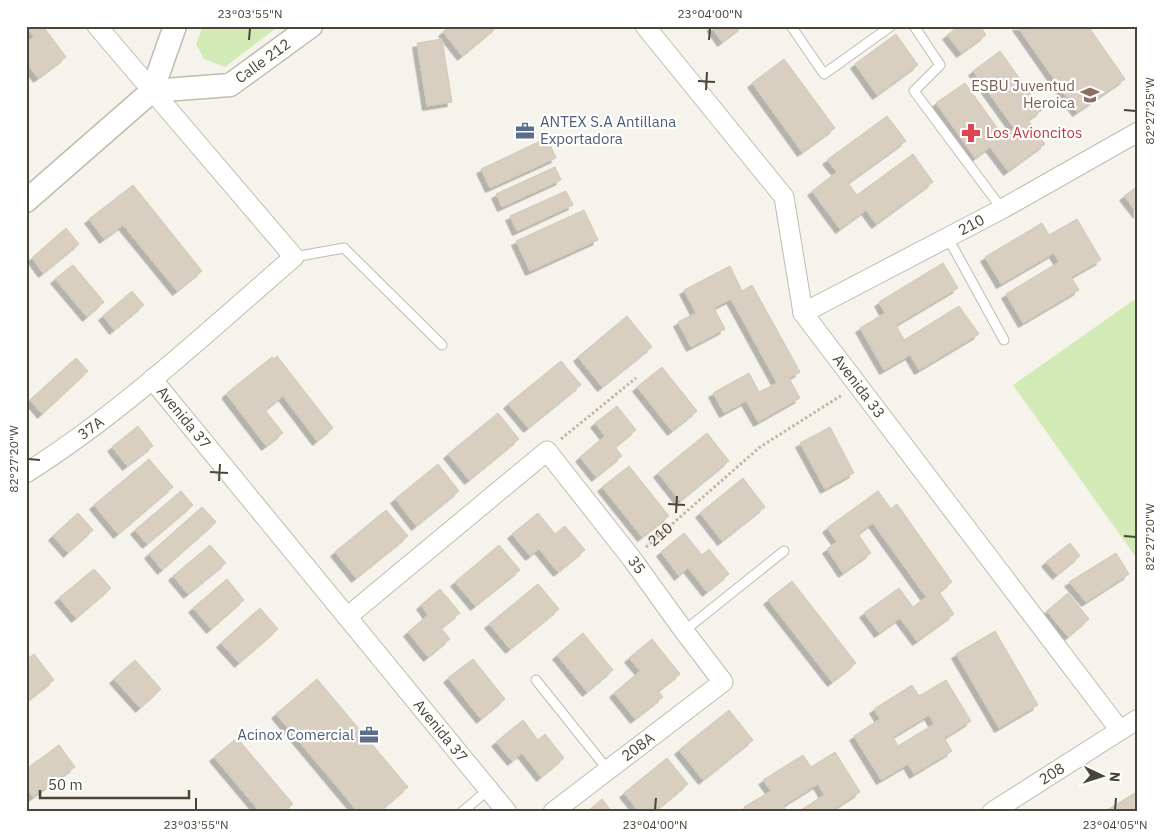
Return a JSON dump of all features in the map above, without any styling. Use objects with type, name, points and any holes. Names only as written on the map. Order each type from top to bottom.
[{"type":"street","points":[[97,26],[294,257]]},
{"type":"street","points":[[26,201],[152,91],[175,26]]},
{"type":"street","name":"Calle 212","points":[[152,91],[230,85],[311,26]]},
{"type":"street","name":"Avenida 33","points":[[645,26],[784,197],[803,314],[1119,730]]},
{"type":"street","name":"210","points":[[803,314],[1002,210],[1138,132]]},
{"type":"street","name":"Avenida 37","points":[[294,257],[152,379],[507,812]]},
{"type":"street","name":"37A","points":[[26,473],[57,453],[152,379]]},
{"type":"street","points":[[347,617],[547,451]]},
{"type":"street","name":"35","points":[[547,451],[632,559],[723,682]]},
{"type":"street","name":"208A","points":[[553,812],[723,682]]},
{"type":"street","name":"208","points":[[992,812],[1138,719]]},
{"type":"lane","points":[[791,26],[824,74],[891,26]]},
{"type":"lane","points":[[914,26],[940,65],[914,91],[1002,210]]},
{"type":"lane","points":[[948,238],[1004,340]]},
{"type":"lane","points":[[294,257],[344,248],[442,345]]},
{"type":"lane","points":[[684,631],[784,551]]},
{"type":"lane","points":[[536,680],[608,770]]},
{"type":"lane","points":[[462,812],[489,789]]},
{"type":"path","points":[[547,451],[636,378]]},
{"type":"path","name":"210","points":[[632,559],[760,447],[857,385]]},
{"type":"green space","points":[[203,26],[279,26],[225,67],[204,59],[196,44]]},
{"type":"green space","points":[[1138,297],[1138,560],[1013,385]]},
{"type":"building","points":[[26,26],[43,26],[66,57],[38,78],[26,62],[26,43],[34,37]]},
{"type":"building","points":[[450,26],[498,26],[462,56],[443,32]]},
{"type":"building","points":[[711,26],[743,26],[722,42]]},
{"type":"building","points":[[959,26],[980,26],[986,35],[961,53],[947,35]]},
{"type":"building","points":[[1017,26],[1088,26],[1125,79],[1077,112]]},
{"type":"building","points":[[896,34],[918,65],[877,95],[855,64]]},
{"type":"building","points":[[442,39],[452,102],[427,106],[417,43]]},
{"type":"building","points":[[1000,51],[1042,110],[1028,120],[1045,144],[1008,171],[990,147],[975,158],[936,103],[965,83],[1003,136],[1014,128],[973,71]]},
{"type":"building","points":[[784,59],[835,128],[802,152],[752,83]]},
{"type":"building","points":[[887,116],[906,141],[848,183],[857,195],[913,154],[933,182],[876,224],[866,210],[840,229],[812,191],[837,172],[827,160]]},
{"type":"building","points":[[547,138],[556,158],[490,188],[481,169]]},
{"type":"building","points":[[555,167],[561,180],[502,207],[496,194]]},
{"type":"building","points":[[133,185],[202,271],[177,291],[123,225],[104,239],[89,219]]},
{"type":"building","points":[[1138,186],[1138,214],[1124,196]]},
{"type":"building","points":[[566,191],[573,205],[517,231],[510,216]]},
{"type":"building","points":[[584,210],[598,240],[530,271],[516,241]]},
{"type":"building","points":[[1077,219],[1101,260],[1071,277],[1079,290],[1023,323],[1006,294],[1059,262],[1054,253],[1001,284],[985,257],[1042,223],[1049,235]]},
{"type":"building","points":[[66,228],[79,244],[43,273],[32,258]]},
{"type":"building","points":[[943,263],[958,288],[896,325],[904,340],[959,306],[979,334],[919,370],[910,355],[884,370],[860,328],[885,313],[879,302]]},
{"type":"building","points":[[73,265],[104,302],[87,317],[55,279]]},
{"type":"building","points":[[730,266],[742,291],[752,285],[800,372],[789,378],[800,398],[758,422],[746,401],[724,413],[713,393],[749,373],[759,392],[777,383],[731,299],[714,308],[725,329],[691,347],[678,322],[696,313],[684,290]]},
{"type":"building","points":[[132,291],[144,305],[114,330],[103,316]]},
{"type":"building","points":[[627,316],[652,347],[602,387],[578,357]]},
{"type":"building","points":[[277,356],[333,428],[317,441],[283,396],[265,410],[283,433],[266,446],[227,395],[227,393],[272,357],[274,359]]},
{"type":"building","points":[[76,358],[88,371],[42,414],[30,400]]},
{"type":"building","points":[[561,361],[581,385],[528,428],[508,404]]},
{"type":"building","points":[[662,367],[697,411],[672,431],[637,387]]},
{"type":"building","points":[[617,406],[636,430],[615,447],[622,456],[596,477],[580,457],[605,436],[595,423]]},
{"type":"building","points":[[498,413],[519,439],[469,480],[448,454]]},
{"type":"building","points":[[138,426],[153,446],[127,466],[112,447]]},
{"type":"building","points":[[830,427],[854,473],[825,489],[800,443]]},
{"type":"building","points":[[707,433],[729,461],[680,501],[658,473]]},
{"type":"building","points":[[149,459],[173,487],[118,534],[94,505]]},
{"type":"building","points":[[438,464],[459,491],[416,526],[395,499]]},
{"type":"building","points":[[629,466],[669,516],[642,537],[602,487]]},
{"type":"building","points":[[743,478],[765,507],[722,541],[700,513]]},
{"type":"building","points":[[181,491],[193,505],[147,544],[135,530]]},
{"type":"building","points":[[878,491],[891,509],[897,504],[952,582],[939,592],[954,614],[917,641],[900,618],[879,633],[864,613],[899,588],[913,607],[926,597],[873,523],[858,534],[871,553],[843,573],[827,549],[837,542],[827,528]]},
{"type":"building","points":[[202,507],[216,522],[162,570],[149,554]]},
{"type":"building","points":[[386,510],[408,536],[356,578],[335,552]]},
{"type":"building","points":[[78,513],[93,530],[68,553],[53,536]]},
{"type":"building","points":[[538,513],[555,534],[565,526],[585,550],[558,572],[539,549],[530,556],[512,534]]},
{"type":"building","points":[[684,533],[702,555],[709,549],[729,574],[707,592],[688,568],[679,576],[661,552]]},
{"type":"building","points":[[1070,543],[1080,556],[1057,575],[1046,562]]},
{"type":"building","points":[[210,545],[226,563],[188,594],[173,576]]},
{"type":"building","points":[[499,545],[520,570],[475,606],[455,582]]},
{"type":"building","points":[[1116,553],[1129,574],[1086,602],[1069,582]]},
{"type":"building","points":[[94,569],[111,588],[76,618],[59,598]]},
{"type":"building","points":[[227,579],[244,600],[211,629],[193,608]]},
{"type":"building","points":[[792,581],[856,663],[832,682],[768,600]]},
{"type":"building","points":[[538,584],[559,609],[510,649],[489,624]]},
{"type":"building","points":[[440,589],[460,613],[441,628],[450,639],[428,657],[408,632],[428,615],[421,605]]},
{"type":"building","points":[[1068,593],[1089,619],[1068,637],[1047,611]]},
{"type":"building","points":[[260,608],[278,629],[239,663],[221,643]]},
{"type":"building","points":[[995,631],[1038,705],[999,728],[956,654]]},
{"type":"building","points":[[583,633],[613,670],[587,692],[557,655]]},
{"type":"building","points":[[652,639],[680,674],[658,691],[663,697],[635,719],[614,693],[640,671],[629,658]]},
{"type":"building","points":[[34,654],[54,680],[26,702],[26,660]]},
{"type":"building","points":[[473,659],[505,699],[481,719],[448,678]]},
{"type":"building","points":[[135,660],[161,689],[140,708],[114,679]]},
{"type":"building","points":[[317,679],[408,787],[379,812],[358,812],[276,714]]},
{"type":"building","points":[[946,680],[971,721],[944,738],[952,751],[914,774],[908,764],[881,780],[854,736],[880,719],[874,709],[912,685],[919,696]],"holes":[[[929,715],[934,724],[898,746],[893,737]]]},
{"type":"building","points":[[729,710],[753,740],[703,780],[679,750]]},
{"type":"building","points":[[523,720],[538,740],[545,734],[564,758],[541,777],[522,753],[512,761],[496,742]]},
{"type":"building","points":[[237,738],[293,804],[284,812],[260,812],[214,757]]},
{"type":"building","points":[[59,745],[75,767],[33,797],[26,787],[26,769]]},
{"type":"building","points":[[835,752],[860,792],[835,808],[837,812],[798,812],[824,795],[818,784],[783,806],[787,812],[747,812],[744,807],[771,791],[763,780],[803,755],[811,767]]},
{"type":"building","points":[[667,758],[688,784],[654,812],[639,812],[624,793]]},
{"type":"building","points":[[1138,791],[1138,812],[1104,812]]},
{"type":"building","points":[[602,799],[612,812],[587,812]]},
{"type":"place","name":"ESBU Juventud Heroica","points":[[1090,95]]},
{"type":"place","name":"ANTEX S.A Antillana Exportadora","points":[[525,131]]},
{"type":"place","name":"Los Avioncitos","points":[[971,133]]},
{"type":"place","name":"Acinox Comercial","points":[[369,735]]}]
